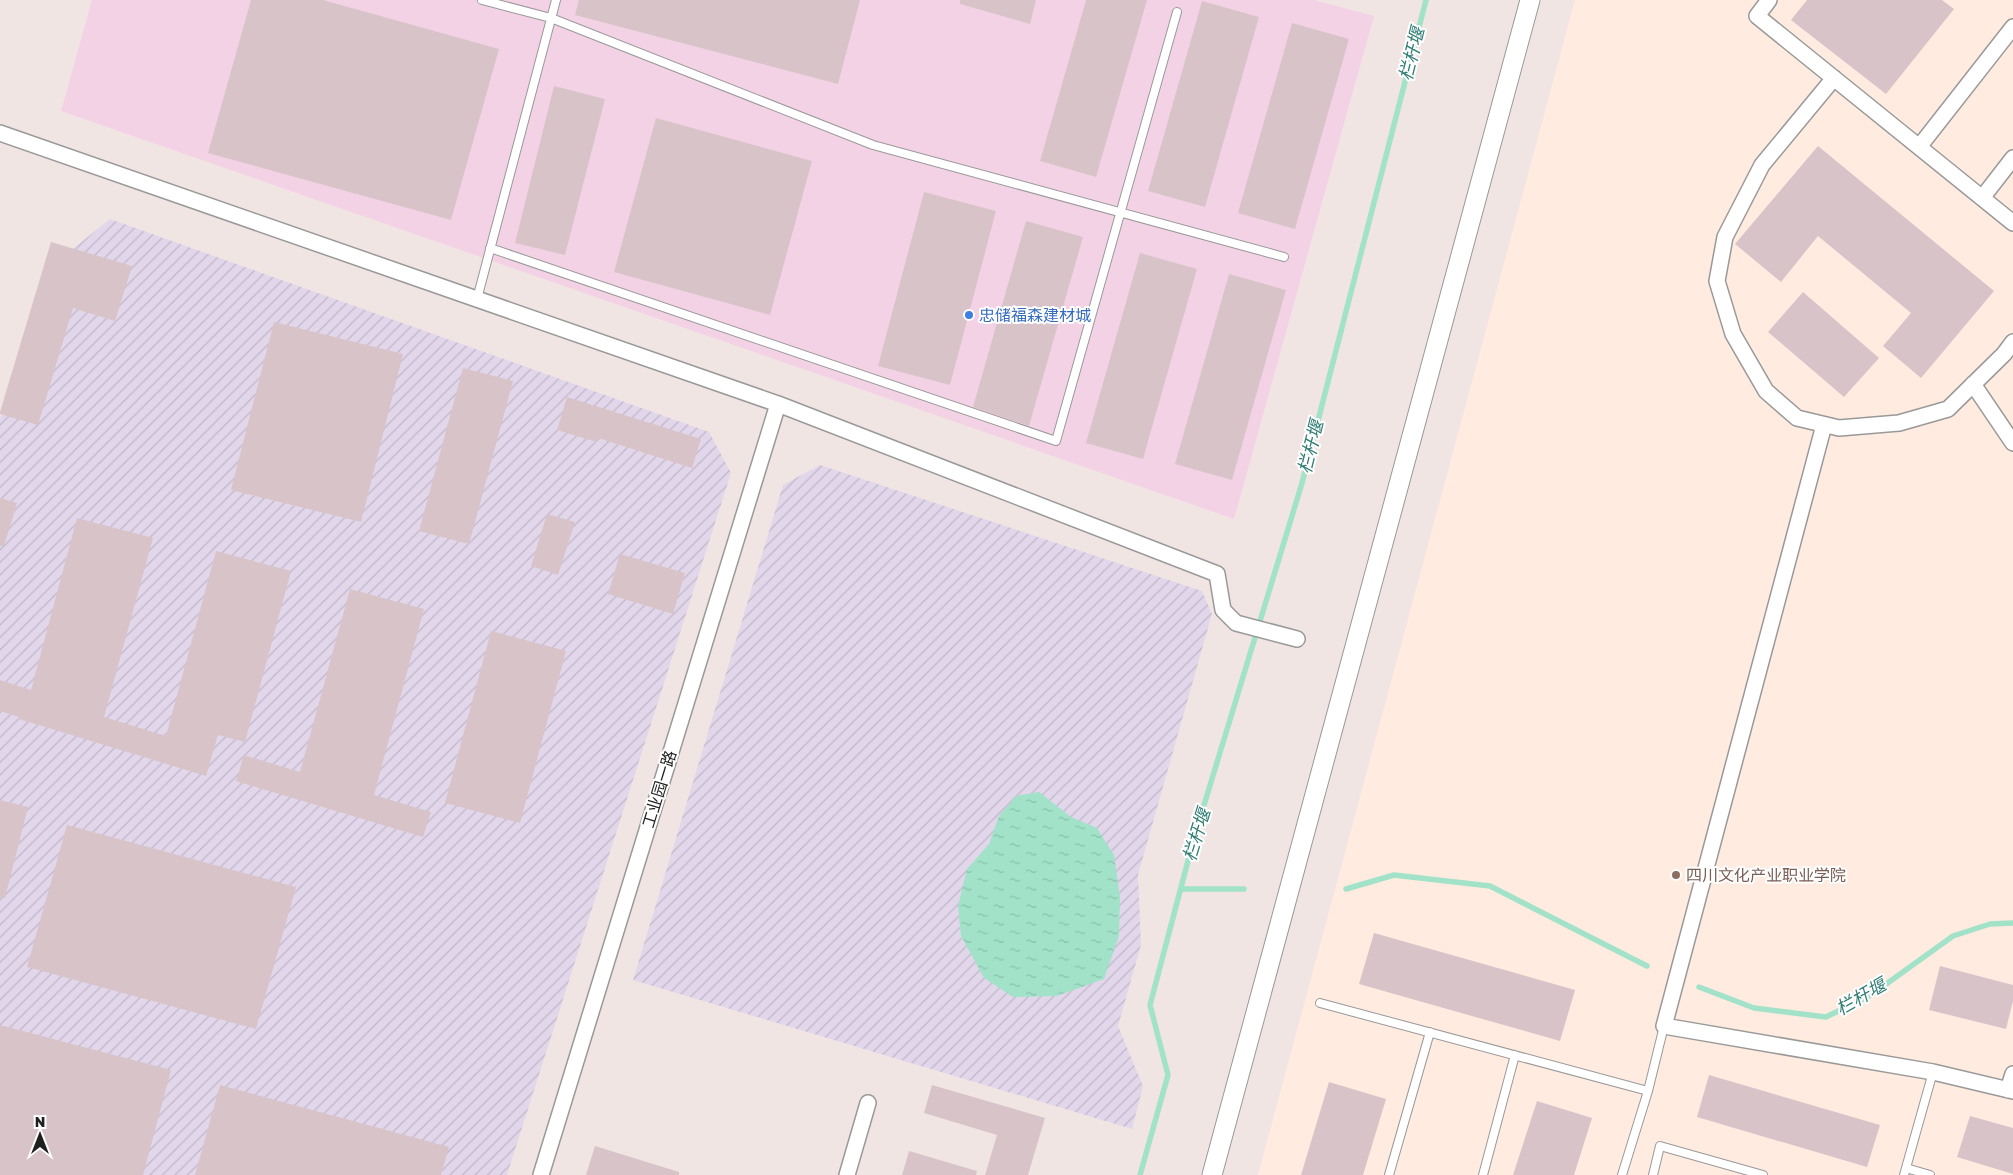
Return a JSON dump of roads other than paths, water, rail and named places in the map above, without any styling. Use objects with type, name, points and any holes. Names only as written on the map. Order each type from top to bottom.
[{"type":"street","points":[[1212,1175],[1530,0]]},
{"type":"street","points":[[1769,0],[1757,16],[2013,223]]},
{"type":"street","points":[[1919,147],[2013,27]]},
{"type":"street","points":[[1834,78],[1762,166],[1724,237],[1717,281],[1733,334],[1766,391],[1797,418],[1824,425],[1839,428],[1899,423],[1948,409],[2004,354],[2013,342]]},
{"type":"street","points":[[0,133],[778,404],[1217,574],[1223,610],[1236,623],[1297,639]]},
{"type":"street","points":[[1982,198],[2013,158]]},
{"type":"street","points":[[1973,384],[2013,443]]},
{"type":"street","name":"工业园一路","points":[[541,1175],[778,404]]},
{"type":"street","points":[[1824,425],[1664,1026],[1933,1072],[2011,1091],[2013,1074]]},
{"type":"street","points":[[847,1175],[868,1103]]},
{"type":"lane","points":[[482,0],[551,18],[873,144],[1284,257]]},
{"type":"lane","points":[[477,300],[556,0]]},
{"type":"lane","points":[[490,248],[1056,440],[1177,12]]},
{"type":"lane","points":[[1320,1002],[1648,1091]]},
{"type":"lane","points":[[1622,1175],[1648,1091],[1664,1026]]},
{"type":"lane","points":[[1388,1175],[1430,1032]]},
{"type":"lane","points":[[1483,1175],[1515,1055]]},
{"type":"lane","points":[[1930,1175],[1905,1172],[1933,1072]]},
{"type":"lane","points":[[1653,1175],[1660,1146],[1763,1175]]},
{"type":"water","points":[[1039,792],[1071,817],[1097,828],[1114,855],[1120,897],[1119,936],[1104,979],[1057,996],[1013,997],[984,978],[961,936],[958,906],[967,869],[989,844],[999,816],[1016,796]]},
{"type":"waterway","name":"栏杆堰","points":[[1140,1175],[1168,1075],[1150,1005],[1194,838],[1302,483],[1426,0]]},
{"type":"waterway","name":"栏杆堰","points":[[1346,889],[1394,875],[1490,886],[1647,966]]},
{"type":"waterway","name":"栏杆堰","points":[[1181,889],[1244,889]]},
{"type":"waterway","name":"栏杆堰","points":[[1699,987],[1754,1008],[1826,1017],[1871,995],[1953,936],[1990,924],[2013,923]]},
{"type":"place","name":"忠储福森建材城","points":[[969,315]]},
{"type":"place","name":"四川文化产业职业学院","points":[[1676,875]]}]
